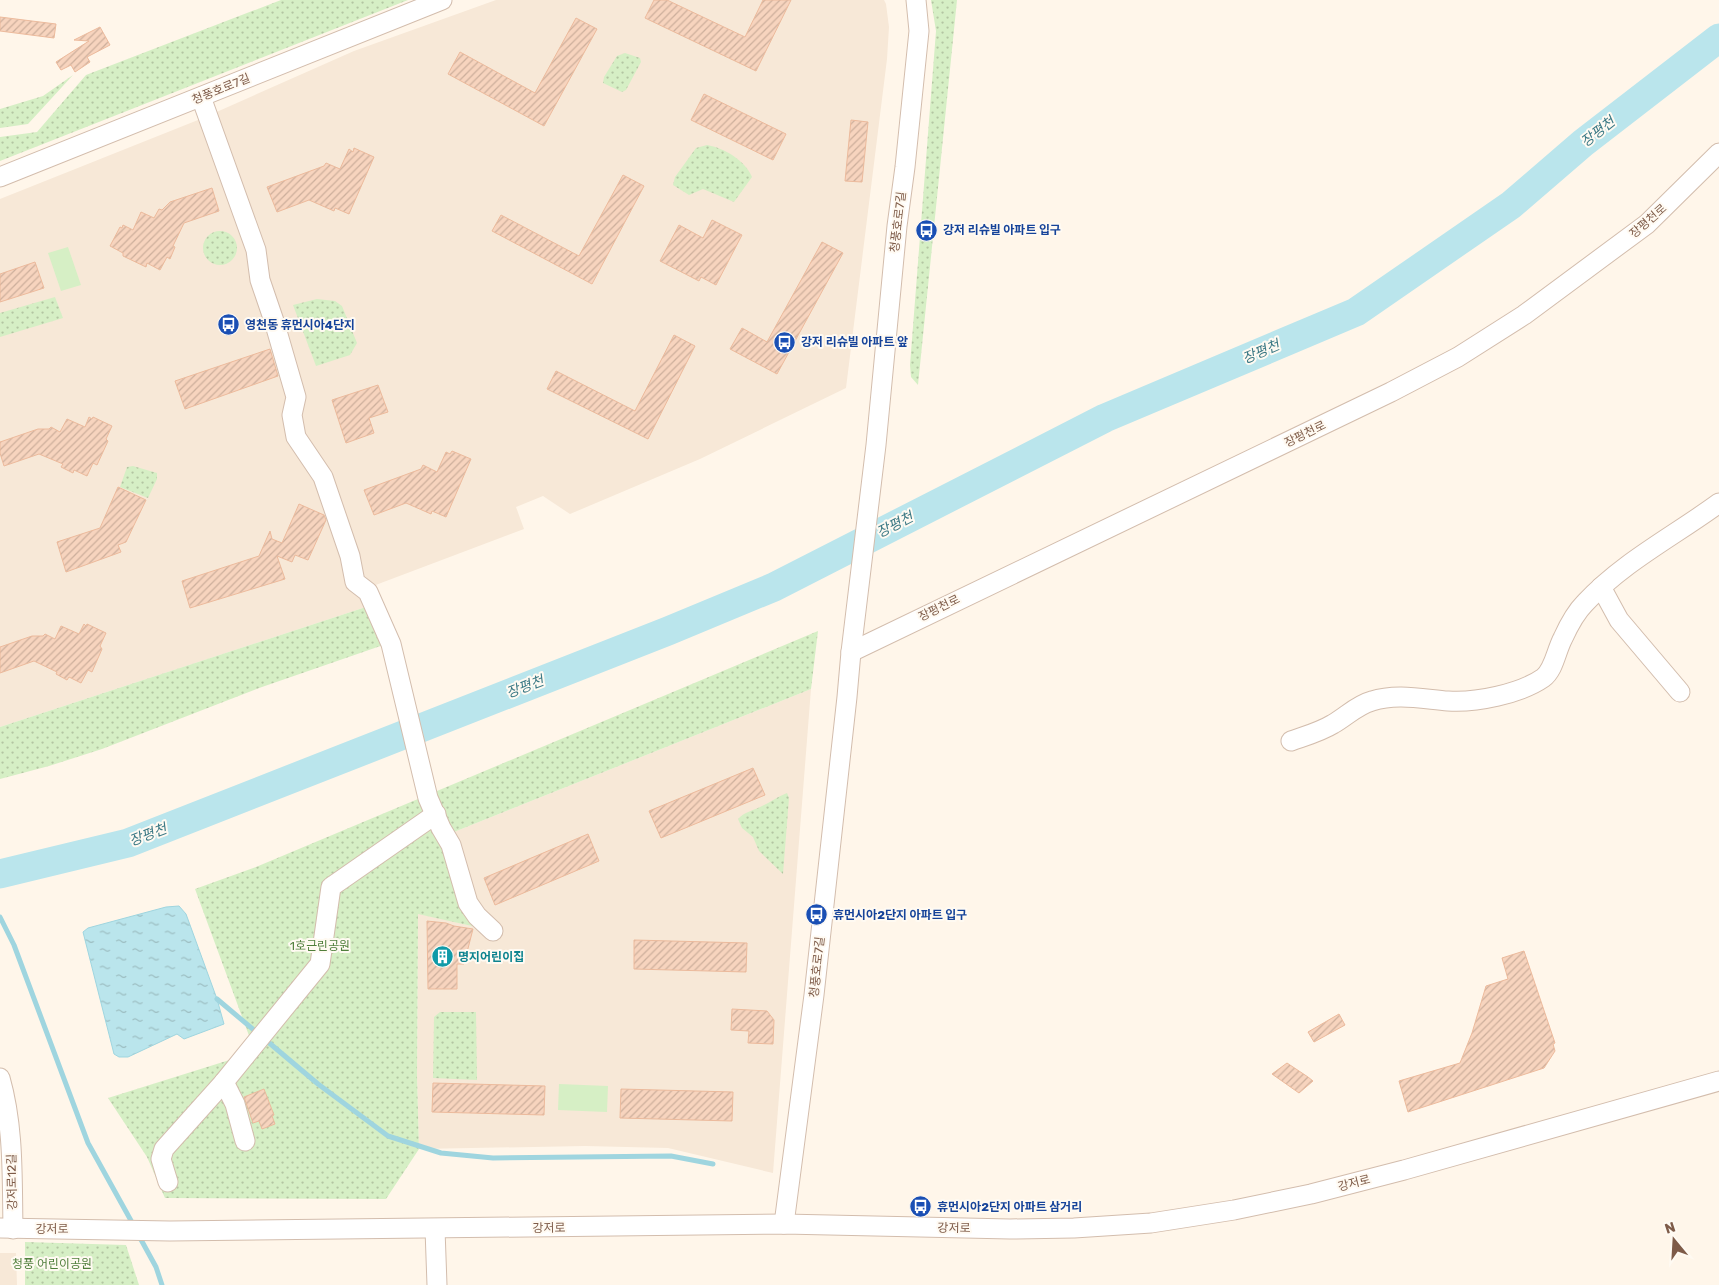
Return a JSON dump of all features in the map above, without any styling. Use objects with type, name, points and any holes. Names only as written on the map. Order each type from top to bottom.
[{"type":"street","name":"청풍호로7길","points":[[0,177],[442,0]]},
{"type":"street","name":"청풍호로7길","points":[[784,1224],[814,994],[854,619],[876,445],[897,226],[919,31],[916,0]]},
{"type":"street","points":[[200,97],[256,250],[260,280],[274,320],[296,397],[292,415],[296,437],[323,477],[345,540],[354,582],[368,592],[390,644],[432,806],[441,828],[451,845],[468,903],[477,916],[493,931]]},
{"type":"street","name":"장평천로","points":[[851,652],[1391,392],[1458,357],[1524,314],[1647,224],[1719,153]]},
{"type":"street","points":[[1291,741],[1314,734],[1333,724],[1357,707],[1373,700],[1408,697],[1471,702],[1496,697],[1529,685],[1542,678],[1549,672],[1563,638],[1584,604],[1601,587],[1639,556],[1687,527],[1719,504]]},
{"type":"street","points":[[1601,587],[1619,620],[1680,692]]},
{"type":"street","points":[[168,1182],[161,1159],[164,1149],[224,1082],[320,964],[331,887],[432,806]]},
{"type":"street","name":"강저로12길","points":[[0,1078],[6,1099],[12,1148],[7,1228]]},
{"type":"street","name":"강저로","points":[[7,1228],[170,1231],[784,1224],[1010,1230],[1151,1223],[1234,1210],[1311,1194],[1404,1170],[1719,1081]]},
{"type":"street","points":[[224,1082],[235,1104],[245,1142]]},
{"type":"street","points":[[435,1229],[437,1285]]},
{"type":"shaded area","points":[[496,0],[884,0],[889,27],[887,59],[846,388],[700,459],[570,514],[543,496],[516,507],[524,529],[373,586],[375,604],[0,727],[0,199],[203,118],[354,51]]},
{"type":"shaded area","points":[[811,689],[773,1173],[668,1148],[585,1146],[419,1149],[417,1076],[418,913],[484,929],[454,832]]},
{"type":"shaded area","points":[[0,1253],[16,1253],[17,1285],[0,1285]]},
{"type":"green space","points":[[281,0],[408,0],[0,161],[0,137],[37,132],[86,75]]},
{"type":"green space","points":[[931,0],[957,0],[918,385],[911,377],[910,365],[936,31]]},
{"type":"green space","points":[[625,53],[640,58],[641,62],[626,90],[622,92],[603,83],[604,77],[617,56]]},
{"type":"green space","points":[[73,75],[28,124],[0,128],[0,109],[43,96]]},
{"type":"green space","points":[[707,145],[720,149],[739,160],[752,177],[734,202],[703,189],[689,195],[673,185],[675,177],[696,148]]},
{"type":"green space","points":[[220,231],[227,232],[232,236],[236,241],[236,255],[232,260],[227,264],[220,265],[213,264],[208,260],[204,255],[203,248],[204,241],[208,236],[213,232]]},
{"type":"green space","points":[[68,247],[81,285],[61,291],[48,253]]},
{"type":"green space","points":[[55,297],[63,318],[0,337],[0,313]]},
{"type":"green space","points":[[317,299],[335,301],[342,306],[357,343],[350,355],[316,366],[293,305]]},
{"type":"green space","points":[[133,466],[157,473],[157,479],[148,498],[120,487],[127,467]]},
{"type":"green space","points":[[375,604],[392,642],[262,687],[102,749],[0,779],[0,727]]},
{"type":"green space","name":"1호근린공원","points":[[818,631],[811,689],[454,832],[485,929],[418,914],[417,1076],[419,1149],[386,1199],[165,1198],[147,1157],[108,1098],[255,1052],[195,889],[256,867]]},
{"type":"green space","points":[[787,793],[789,798],[783,874],[759,851],[753,837],[742,828],[738,819],[745,813]]},
{"type":"green space","points":[[440,1012],[476,1012],[477,1080],[433,1078],[434,1017]]},
{"type":"green space","points":[[559,1084],[608,1086],[607,1112],[558,1110]]},
{"type":"green space","name":"청풍 어린이공원","points":[[25,1242],[126,1245],[139,1285],[25,1285]]},
{"type":"water","points":[[179,906],[186,914],[217,999],[224,1024],[184,1039],[177,1034],[128,1057],[119,1057],[114,1054],[83,932],[88,928],[166,907]]},
{"type":"building","points":[[654,0],[667,0],[745,37],[763,0],[791,0],[756,71],[645,18]]},
{"type":"building","points":[[0,17],[56,24],[54,38],[0,31]]},
{"type":"building","points":[[576,18],[597,29],[544,126],[448,74],[460,52],[535,93]]},
{"type":"building","points":[[100,27],[110,45],[87,57],[90,62],[75,72],[71,65],[61,70],[56,62],[89,41],[74,40]]},
{"type":"building","points":[[704,94],[786,134],[773,160],[691,120]]},
{"type":"building","points":[[851,120],[868,122],[862,182],[845,181]]},
{"type":"building","points":[[354,148],[374,157],[349,214],[335,208],[334,211],[309,200],[277,212],[267,187],[324,166],[326,163],[340,169],[349,149],[353,152]]},
{"type":"building","points":[[623,175],[644,186],[592,284],[492,231],[501,215],[579,256]]},
{"type":"building","points":[[212,188],[219,211],[184,223],[173,246],[175,247],[170,259],[167,257],[160,270],[147,263],[146,267],[123,256],[123,253],[110,246],[120,227],[122,228],[123,225],[133,230],[141,212],[154,218],[159,209],[162,210],[170,202]]},
{"type":"building","points":[[712,220],[742,235],[716,285],[701,277],[699,281],[660,261],[679,225],[703,238]]},
{"type":"building","points":[[822,242],[843,253],[777,374],[730,349],[742,328],[767,342]]},
{"type":"building","points":[[35,262],[44,288],[0,302],[0,274]]},
{"type":"building","points":[[674,335],[695,346],[648,439],[547,389],[556,371],[635,411]]},
{"type":"building","points":[[270,349],[278,376],[185,409],[175,381]]},
{"type":"building","points":[[378,385],[388,412],[369,418],[374,433],[346,443],[332,400]]},
{"type":"building","points":[[89,417],[112,426],[106,439],[108,441],[97,465],[93,463],[87,476],[74,470],[73,473],[61,467],[63,464],[39,454],[4,466],[0,453],[0,442],[38,429],[49,429],[51,427],[60,432],[67,419],[85,427]]},
{"type":"building","points":[[452,451],[471,459],[446,517],[432,511],[431,514],[406,503],[374,515],[364,490],[421,469],[423,465],[437,472],[446,452],[450,454]]},
{"type":"building","points":[[118,487],[146,500],[126,542],[118,545],[121,552],[66,572],[57,542],[100,528]]},
{"type":"building","points":[[299,504],[324,515],[326,520],[308,560],[295,555],[292,562],[277,556],[285,579],[190,608],[182,581],[259,556],[270,531],[272,539],[282,543]]},
{"type":"building","points":[[84,624],[106,633],[100,646],[102,649],[92,672],[88,670],[81,683],[69,677],[67,680],[56,674],[57,672],[34,661],[0,673],[0,647],[32,636],[43,636],[45,634],[55,639],[61,626],[79,634]]},
{"type":"building","points":[[753,768],[765,795],[661,838],[649,811]]},
{"type":"building","points":[[588,834],[599,861],[495,905],[484,878]]},
{"type":"building","name":"명지어린이집","points":[[427,921],[473,929],[464,964],[457,964],[457,989],[428,989]]},
{"type":"building","points":[[634,940],[747,943],[746,972],[634,969]]},
{"type":"building","points":[[1524,951],[1555,1043],[1553,1044],[1555,1051],[1544,1068],[1408,1112],[1399,1081],[1460,1063],[1472,1033],[1486,986],[1508,979],[1502,958]]},
{"type":"building","points":[[732,1009],[767,1011],[774,1020],[773,1044],[748,1043],[749,1031],[731,1030]]},
{"type":"building","points":[[1339,1014],[1345,1025],[1314,1042],[1308,1032]]},
{"type":"building","points":[[1287,1063],[1313,1081],[1299,1093],[1272,1074]]},
{"type":"building","points":[[433,1083],[545,1086],[544,1115],[432,1112]]},
{"type":"building","points":[[264,1089],[274,1115],[272,1116],[275,1124],[262,1129],[259,1121],[253,1123],[244,1097]]},
{"type":"building","points":[[621,1089],[733,1092],[732,1121],[620,1118]]},
{"type":"waterway","name":"장평천","points":[[0,874],[128,843],[668,631],[774,587],[1105,418],[1356,312],[1511,205],[1583,143],[1719,38]]},
{"type":"waterway","points":[[0,917],[14,945],[88,1143],[134,1226]]},
{"type":"waterway","points":[[217,999],[318,1084],[388,1136],[441,1153],[493,1158],[671,1156],[713,1164]]},
{"type":"waterway","points":[[139,1236],[156,1267],[162,1285]]},
{"type":"place","name":"강저 리슈빌 아파트 입구","points":[[927,230]]},
{"type":"place","name":"영천동 휴먼시아4단지","points":[[229,325]]},
{"type":"place","name":"강저 리슈빌 아파트 앞","points":[[785,342]]},
{"type":"place","name":"휴먼시아2단지 아파트 입구","points":[[817,915]]},
{"type":"place","name":"명지어린이집","points":[[442,957]]},
{"type":"place","name":"휴먼시아2단지 아파트 삼거리","points":[[921,1207]]}]
